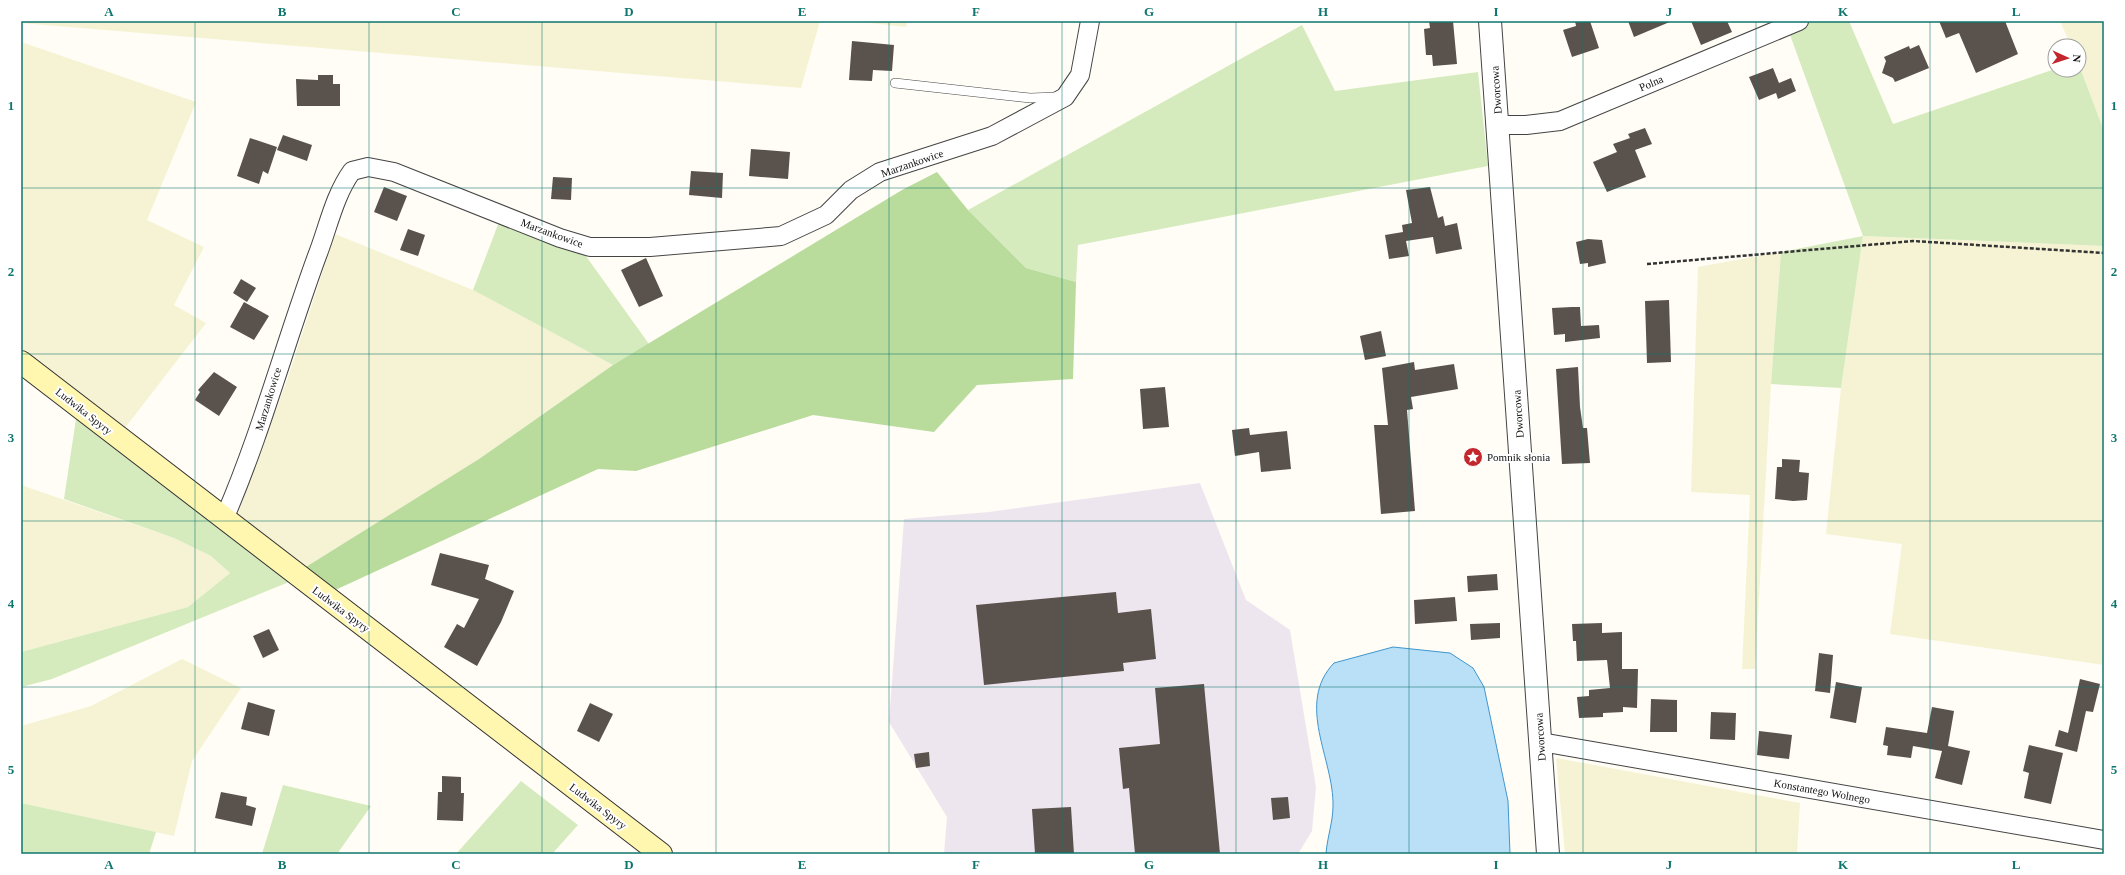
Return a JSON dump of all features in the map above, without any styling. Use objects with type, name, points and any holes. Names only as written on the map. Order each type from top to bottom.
[{"type":"main road","name":"Ludwika Spyry","points":[[21,362],[661,854]]},
{"type":"street","name":"Marzankowice","points":[[224,519],[256,438],[292,322],[338,194],[349,176],[357,169],[376,167],[394,172],[560,238],[590,247],[650,247],[781,236],[826,214],[851,190],[880,172],[992,136],[1065,97],[1080,75],[1090,21]]},
{"type":"street","name":"Dworcowa","points":[[1490,21],[1548,854]]},
{"type":"street","name":"Polna","points":[[1498,125],[1526,125],[1560,121],[1800,21]]},
{"type":"street","name":"Konstantego Wolnego","points":[[1541,742],[2104,840]]},
{"type":"lane","points":[[894,83],[1030,98],[1065,97]]},
{"type":"path","points":[[1647,264],[1914,241],[2104,253]]},
{"type":"shaded area","points":[[21,21],[820,21],[801,88],[21,23]]},
{"type":"shaded area","points":[[853,21],[908,21],[906,27]]},
{"type":"shaded area","points":[[2060,21],[2104,21],[2104,131],[2084,78],[2087,78],[2087,38],[2067,38]]},
{"type":"shaded area","points":[[21,42],[196,102],[147,220],[204,247],[174,305],[206,323],[125,428],[21,349]]},
{"type":"shaded area","points":[[335,234],[473,290],[613,365],[479,459],[301,570],[235,517],[286,383]]},
{"type":"shaded area","points":[[1863,236],[2104,246],[2104,665],[1890,634],[1902,544],[1826,534],[1841,388]]},
{"type":"shaded area","points":[[1781,252],[1771,384],[1755,669],[1742,669],[1750,495],[1691,492],[1698,267]]},
{"type":"shaded area","points":[[1200,483],[1246,600],[1290,630],[1316,787],[1312,831],[1298,854],[944,854],[947,817],[889,722],[904,519],[989,512]]},
{"type":"shaded area","points":[[21,485],[174,538],[211,556],[230,573],[188,607],[21,652]]},
{"type":"shaded area","points":[[182,659],[241,688],[192,761],[174,836],[21,803],[21,726],[91,706]]},
{"type":"shaded area","points":[[1556,758],[1800,803],[1797,854],[1565,854]]},
{"type":"green space","points":[[1785,21],[1849,21],[1893,124],[2047,72],[2047,78],[2084,78],[2104,131],[2104,246],[1863,236]]},
{"type":"green space","points":[[1302,25],[1335,91],[1478,72],[1488,166],[1078,245],[1076,282],[1026,268],[968,210]]},
{"type":"green space","points":[[937,172],[968,210],[1026,268],[1076,282],[1073,379],[977,385],[934,432],[813,415],[636,471],[598,469],[333,591],[301,570],[479,459],[613,365],[902,190]]},
{"type":"green space","points":[[499,222],[583,252],[649,344],[613,365],[473,290]]},
{"type":"green space","points":[[1863,236],[1841,388],[1771,384],[1781,252]]},
{"type":"green space","points":[[76,419],[289,582],[52,679],[21,687],[21,652],[188,607],[230,573],[211,556],[174,538],[64,499]]},
{"type":"green space","points":[[521,781],[578,825],[552,854],[456,854]]},
{"type":"green space","points":[[283,785],[371,806],[337,854],[262,854]]},
{"type":"green space","points":[[21,803],[156,832],[149,854],[21,854]]},
{"type":"water","points":[[1393,647],[1450,653],[1473,668],[1484,687],[1508,801],[1510,854],[1326,854],[1333,806],[1332,788],[1319,732],[1317,714],[1318,696],[1323,679],[1334,663]]},
{"type":"building","points":[[1429,21],[1453,21],[1457,64],[1433,66],[1432,55],[1426,55],[1424,29],[1430,28]]},
{"type":"building","points":[[1575,21],[1590,21],[1599,48],[1572,57],[1563,30],[1576,26]]},
{"type":"building","points":[[1628,21],[1672,21],[1634,37]]},
{"type":"building","points":[[1691,21],[1727,21],[1732,32],[1701,45]]},
{"type":"building","points":[[1939,21],[2005,21],[2018,54],[1976,73],[1959,33],[1946,38]]},
{"type":"building","points":[[852,41],[894,45],[892,71],[873,70],[872,81],[849,80]]},
{"type":"building","points":[[1919,45],[1929,68],[1895,82],[1893,78],[1882,73],[1886,61],[1884,57],[1909,46],[1910,49]]},
{"type":"building","points":[[1773,68],[1779,83],[1791,78],[1796,91],[1778,99],[1776,93],[1759,100],[1749,77]]},
{"type":"building","points":[[318,75],[333,75],[333,84],[340,84],[340,106],[297,106],[296,79],[318,80]]},
{"type":"building","points":[[1645,128],[1652,144],[1635,150],[1646,177],[1607,192],[1593,162],[1617,152],[1613,144],[1630,138],[1628,134]]},
{"type":"building","points":[[283,135],[312,145],[307,161],[277,150]]},
{"type":"building","points":[[250,138],[277,147],[268,174],[263,171],[259,184],[237,176]]},
{"type":"building","points":[[751,149],[790,152],[788,179],[749,176]]},
{"type":"building","points":[[691,171],[723,173],[722,198],[689,195]]},
{"type":"building","points":[[553,177],[572,178],[571,200],[551,199]]},
{"type":"building","points":[[384,187],[407,196],[397,221],[374,212]]},
{"type":"building","points":[[1430,187],[1438,218],[1443,216],[1445,226],[1457,223],[1462,249],[1436,254],[1433,237],[1406,241],[1409,256],[1389,259],[1385,235],[1403,232],[1402,225],[1412,223],[1406,190]]},
{"type":"building","points":[[408,229],[425,235],[418,256],[400,250]]},
{"type":"building","points":[[1588,239],[1602,240],[1606,263],[1588,267],[1588,263],[1580,264],[1576,242]]},
{"type":"building","points":[[646,258],[663,296],[639,307],[621,270]]},
{"type":"building","points":[[241,279],[256,288],[247,302],[233,293]]},
{"type":"building","points":[[1669,300],[1671,362],[1647,363],[1645,301]]},
{"type":"building","points":[[244,302],[269,316],[254,340],[230,327]]},
{"type":"building","points":[[1580,307],[1581,326],[1599,325],[1600,338],[1565,342],[1565,334],[1554,335],[1552,308]]},
{"type":"building","points":[[1381,331],[1386,356],[1365,360],[1360,336]]},
{"type":"building","points":[[1414,362],[1415,370],[1454,364],[1458,389],[1411,397],[1413,409],[1407,410],[1415,511],[1381,514],[1374,425],[1388,425],[1382,368]]},
{"type":"building","points":[[1578,367],[1580,407],[1583,428],[1587,428],[1590,463],[1562,464],[1556,369]]},
{"type":"building","points":[[214,372],[237,387],[219,416],[195,400],[200,392],[198,390]]},
{"type":"building","points":[[1165,387],[1169,427],[1143,429],[1140,389]]},
{"type":"building","points":[[1249,428],[1250,435],[1287,431],[1291,469],[1261,472],[1259,452],[1235,456],[1232,430]]},
{"type":"building","points":[[1782,459],[1800,460],[1799,472],[1809,473],[1807,500],[1793,501],[1775,499],[1777,467],[1782,467]]},
{"type":"building","points":[[440,553],[489,565],[485,579],[514,591],[501,622],[477,666],[444,647],[457,624],[464,628],[479,599],[431,585]]},
{"type":"building","points":[[1497,574],[1498,590],[1468,592],[1467,576]]},
{"type":"building","points":[[1116,592],[1118,613],[1151,609],[1156,659],[1123,663],[1124,671],[984,685],[976,605]]},
{"type":"building","points":[[1455,597],[1457,621],[1415,624],[1414,600]]},
{"type":"building","points":[[1500,623],[1500,638],[1471,640],[1470,624]]},
{"type":"building","points":[[1602,623],[1602,633],[1622,632],[1622,669],[1638,669],[1637,708],[1623,707],[1623,712],[1603,713],[1603,717],[1579,718],[1577,697],[1589,696],[1589,690],[1610,688],[1607,660],[1577,661],[1576,641],[1573,641],[1572,624]]},
{"type":"building","points":[[269,629],[279,650],[263,658],[253,636]]},
{"type":"building","points":[[1819,653],[1833,655],[1830,693],[1815,691]]},
{"type":"building","points":[[2080,679],[2100,684],[2093,712],[2086,711],[2077,752],[2055,746],[2059,730],[2068,733]]},
{"type":"building","points":[[1836,682],[1862,687],[1856,723],[1830,718]]},
{"type":"building","points":[[1204,684],[1220,854],[1135,854],[1129,788],[1123,789],[1119,748],[1160,744],[1155,688]]},
{"type":"building","points":[[1651,699],[1677,700],[1677,732],[1650,732]]},
{"type":"building","points":[[248,702],[275,710],[269,736],[241,729]]},
{"type":"building","points":[[590,703],[613,714],[599,742],[577,731]]},
{"type":"building","points":[[1932,707],[1954,711],[1948,746],[1970,751],[1962,785],[1935,778],[1942,751],[1913,746],[1911,758],[1887,755],[1888,746],[1883,745],[1886,727],[1927,733]]},
{"type":"building","points":[[1711,712],[1736,713],[1735,740],[1710,739]]},
{"type":"building","points":[[1759,731],[1792,735],[1789,759],[1757,755]]},
{"type":"building","points":[[2029,745],[2063,753],[2051,804],[2024,798],[2029,773],[2023,771]]},
{"type":"building","points":[[929,752],[930,766],[916,768],[914,754]]},
{"type":"building","points":[[442,776],[461,777],[461,793],[464,793],[463,821],[437,820],[438,792],[442,792]]},
{"type":"building","points":[[221,792],[247,797],[246,805],[256,808],[252,826],[215,818]]},
{"type":"building","points":[[1288,797],[1290,818],[1273,820],[1271,798]]},
{"type":"building","points":[[1071,807],[1074,854],[1035,854],[1032,809]]},
{"type":"place","name":"Pomnik słonia","points":[[1473,457]]}]
